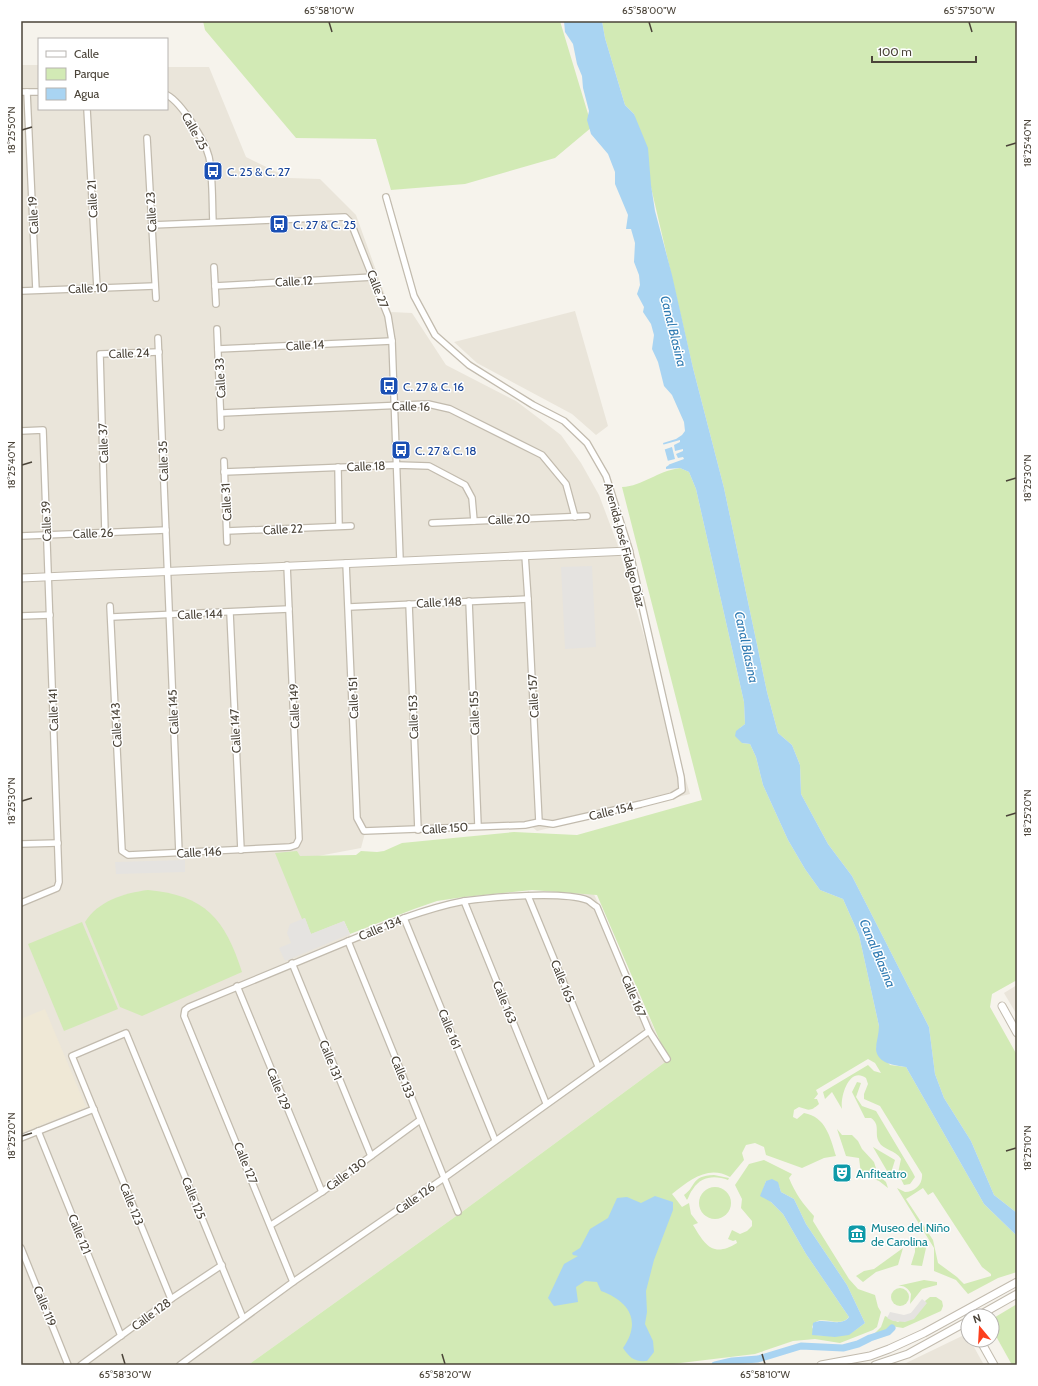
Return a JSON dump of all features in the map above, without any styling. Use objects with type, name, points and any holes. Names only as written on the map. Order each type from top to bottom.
[{"type":"street","points":[[24,92],[38,92]]},
{"type":"street","name":"Calle 19","points":[[24,92],[36,290]]},
{"type":"street","name":"Calle 25","points":[[168,96],[179,103],[195,128],[209,157],[213,222]]},
{"type":"street","name":"Calle 21","points":[[87,110],[96,288]]},
{"type":"street","name":"Calle 23","points":[[146,138],[156,298]]},
{"type":"street","name":"Avenida José Fidalgo Díaz","points":[[386,197],[414,296],[435,335],[469,365],[533,405],[564,421],[586,443],[606,476],[629,551],[681,777],[682,790]]},
{"type":"street","name":"Calle 27","points":[[152,225],[346,217],[351,223],[388,316],[392,341],[400,560]]},
{"type":"street","points":[[214,267],[216,304]]},
{"type":"street","name":"Calle 12","points":[[215,286],[373,277]]},
{"type":"street","name":"Calle 10","points":[[21,291],[155,286]]},
{"type":"street","name":"Calle 33","points":[[217,329],[222,413],[221,427]]},
{"type":"street","name":"Calle 35","points":[[158,338],[166,530],[166,571]]},
{"type":"street","name":"Calle 14","points":[[218,349],[392,341]]},
{"type":"street","name":"Calle 24","points":[[100,354],[159,352]]},
{"type":"street","name":"Calle 37","points":[[100,354],[105,532]]},
{"type":"street","name":"Calle 16","points":[[222,413],[428,404],[450,409],[542,456],[566,484],[575,517]]},
{"type":"street","name":"Calle 39","points":[[21,431],[43,430],[48,577]]},
{"type":"street","name":"Calle 31","points":[[224,462],[227,542]]},
{"type":"street","name":"Calle 18","points":[[224,472],[397,465],[429,466],[466,485],[472,498],[474,521]]},
{"type":"street","points":[[338,467],[339,526]]},
{"type":"street","name":"Calle 20","points":[[432,523],[587,516]]},
{"type":"street","name":"Calle 22","points":[[227,531],[352,526]]},
{"type":"street","name":"Calle 26","points":[[21,536],[166,530]]},
{"type":"street","points":[[21,578],[346,562],[629,551]]},
{"type":"street","name":"Calle 157","points":[[524,555],[528,599],[538,822]]},
{"type":"street","name":"Calle 151","points":[[346,562],[357,818],[364,831]]},
{"type":"street","name":"Calle 149","points":[[287,565],[299,839],[296,845]]},
{"type":"street","name":"Calle 145","points":[[166,571],[179,853]]},
{"type":"street","name":"Calle 141","points":[[21,903],[57,888],[58,843],[48,577]]},
{"type":"street","name":"Calle 148","points":[[349,607],[528,599]]},
{"type":"street","name":"Calle 155","points":[[469,601],[478,826]]},
{"type":"street","name":"Calle 153","points":[[409,604],[418,830]]},
{"type":"street","name":"Calle 143","points":[[110,606],[112,618],[121,832]]},
{"type":"street","name":"Calle 144","points":[[112,618],[289,609]]},
{"type":"street","name":"Calle 147","points":[[230,613],[241,850]]},
{"type":"street","points":[[21,616],[50,615]]},
{"type":"street","name":"Calle 154","points":[[538,822],[553,824],[560,823],[672,796],[682,790]]},
{"type":"street","name":"Calle 150","points":[[364,831],[525,825],[538,822]]},
{"type":"street","name":"Calle 146","points":[[121,832],[122,851],[128,855],[241,850],[290,847],[296,845]]},
{"type":"street","points":[[21,844],[58,843]]},
{"type":"street","name":"Calle 134","points":[[198,1046],[184,1016],[185,1010],[189,1007],[292,963],[404,918],[436,908],[464,901],[528,896],[573,897],[588,900],[596,907],[606,931]]},
{"type":"street","name":"Calle 165","points":[[528,896],[598,1066]]},
{"type":"street","name":"Calle 163","points":[[464,901],[546,1103]]},
{"type":"street","name":"Calle 161","points":[[404,918],[495,1140]]},
{"type":"street","name":"Calle 167","points":[[606,931],[648,1030],[667,1059]]},
{"type":"street","name":"Calle 133","points":[[348,941],[458,1212]]},
{"type":"street","name":"Calle 131","points":[[292,963],[371,1156]]},
{"type":"street","name":"Calle 129","points":[[237,986],[322,1192]]},
{"type":"street","points":[[1002,1006],[1017,1033]]},
{"type":"street","name":"Calle 126","points":[[180,1365],[293,1282],[444,1178],[648,1030]]},
{"type":"street","name":"Calle 125","points":[[94,1109],[72,1056],[126,1033],[243,1318]]},
{"type":"street","name":"Calle 127","points":[[198,1046],[272,1226],[293,1282]]},
{"type":"street","points":[[21,1138],[94,1109]]},
{"type":"street","name":"Calle 123","points":[[94,1109],[171,1299]]},
{"type":"street","name":"Calle 130","points":[[272,1226],[322,1192],[420,1120]]},
{"type":"street","name":"Calle 121","points":[[38,1131],[121,1336]]},
{"type":"street","name":"Calle 119","points":[[21,1248],[68,1365]]},
{"type":"street","name":"Calle 128","points":[[81,1365],[171,1299],[222,1265]]},
{"type":"street","points":[[971,1308],[1017,1282]]},
{"type":"street","points":[[992,1308],[1017,1294]]},
{"type":"street","points":[[821,1365],[870,1356],[889,1349],[960,1314]]},
{"type":"street","points":[[875,1365],[908,1354],[960,1325]]},
{"type":"street","points":[[984,1348],[994,1365]]},
{"type":"shaded area","points":[[21,65],[38,65],[38,110],[168,110],[168,67],[209,67],[246,157],[289,178],[320,179],[356,215],[391,312],[412,313],[446,365],[516,401],[561,435],[581,463],[599,495],[617,543],[690,794],[537,831],[529,824],[365,833],[361,848],[313,857],[352,939],[456,903],[593,892],[668,1060],[459,1214],[248,1365],[21,1365]]},
{"type":"shaded area","points":[[575,311],[608,426],[596,435],[572,414],[477,363],[454,342]]},
{"type":"shaded area","points":[[592,566],[596,647],[565,649],[561,567]]},
{"type":"shaded area","points":[[185,860],[185,872],[116,874],[115,862]]},
{"type":"shaded area","points":[[305,918],[311,934],[344,921],[350,934],[285,961],[279,948],[291,943],[287,933],[290,924]]},
{"type":"shaded area","points":[[1017,985],[1017,1015],[1004,993]]},
{"type":"shaded area","points":[[45,1009],[86,1107],[21,1133],[21,1019]]},
{"type":"shaded area","points":[[922,1299],[927,1303],[914,1319],[905,1322],[893,1321],[887,1318],[890,1312],[904,1315],[911,1313]]},
{"type":"shaded area","points":[[960,1337],[960,1348],[974,1348],[984,1365],[902,1365]]},
{"type":"green space","points":[[203,21],[560,21],[592,127],[555,158],[465,184],[391,190],[376,139],[296,138],[205,30]]},
{"type":"green space","points":[[602,21],[1017,21],[1017,980],[992,994],[990,1007],[1017,1055],[1017,1213],[994,1195],[971,1141],[944,1098],[935,1074],[929,1027],[852,876],[828,844],[801,794],[800,765],[792,745],[778,733],[767,692],[724,488],[693,368],[634,114],[625,105],[605,38]]},
{"type":"green space","points":[[680,468],[689,472],[696,489],[744,702],[745,724],[740,728],[742,743],[750,744],[756,757],[763,785],[788,840],[805,869],[820,890],[843,899],[859,935],[879,1026],[879,1038],[876,1049],[890,1065],[906,1067],[984,1204],[1017,1236],[1017,1272],[998,1278],[968,1294],[956,1280],[934,1271],[934,1248],[897,1188],[905,1192],[912,1191],[920,1184],[922,1174],[880,1106],[864,1099],[864,1094],[868,1084],[866,1078],[860,1075],[850,1079],[844,1091],[842,1109],[832,1092],[825,1099],[823,1092],[868,1065],[874,1071],[881,1073],[875,1063],[868,1059],[816,1090],[818,1094],[814,1099],[817,1099],[819,1104],[811,1109],[799,1107],[794,1110],[793,1117],[797,1119],[804,1113],[811,1115],[822,1123],[829,1135],[836,1156],[824,1158],[802,1168],[766,1155],[764,1147],[755,1143],[746,1145],[742,1153],[744,1160],[730,1177],[722,1174],[707,1173],[692,1179],[672,1194],[682,1207],[689,1203],[691,1214],[698,1223],[693,1225],[706,1243],[710,1247],[722,1249],[737,1243],[736,1240],[733,1241],[728,1239],[732,1230],[740,1234],[747,1231],[752,1226],[752,1221],[741,1208],[742,1199],[735,1185],[749,1164],[764,1160],[792,1174],[789,1178],[794,1189],[814,1216],[813,1221],[849,1279],[858,1289],[875,1295],[881,1312],[877,1327],[873,1330],[840,1343],[815,1339],[793,1341],[755,1354],[664,1365],[248,1365],[459,1214],[668,1060],[597,895],[532,890],[464,897],[437,901],[350,934],[344,921],[311,934],[305,918],[302,919],[275,853],[297,851],[300,856],[356,855],[361,851],[384,851],[402,843],[514,832],[577,835],[702,800],[622,487],[637,484]],"holes":[[[766,1181],[779,1186],[781,1192],[794,1199],[806,1224],[847,1285],[865,1323],[854,1331],[828,1336],[816,1335],[812,1327],[815,1323],[824,1320],[840,1322],[845,1321],[849,1317],[806,1254],[783,1214],[762,1193]],[[923,1188],[928,1195],[933,1192],[982,1267],[991,1274],[991,1276],[964,1284],[938,1263],[933,1240],[906,1199]]]},
{"type":"green space","points":[[148,890],[184,897],[198,904],[210,913],[220,924],[228,938],[242,972],[142,1016],[120,1007],[85,922],[90,915],[104,903],[130,893]]},
{"type":"green space","points":[[82,922],[118,1009],[64,1031],[28,944]]},
{"type":"green space","points":[[857,1082],[861,1083],[856,1097],[862,1106],[876,1111],[915,1177],[910,1184],[904,1185],[898,1173],[901,1159],[899,1156],[881,1145],[877,1135],[876,1123],[871,1118],[865,1118],[852,1092]]},
{"type":"green space","points":[[837,1129],[842,1135],[852,1135],[858,1141],[862,1149],[874,1162],[878,1175],[886,1182],[888,1188],[879,1181],[861,1174],[859,1158],[846,1156]]},
{"type":"green space","points":[[873,1147],[895,1160],[890,1176]]},
{"type":"green space","points":[[714,1175],[729,1178],[728,1180],[713,1177],[700,1181],[691,1192],[687,1200],[684,1195],[688,1192],[697,1179]]},
{"type":"green space","points":[[715,1187],[724,1190],[728,1194],[731,1203],[728,1212],[724,1216],[715,1219],[706,1216],[702,1212],[699,1203],[702,1194],[706,1190]]},
{"type":"green space","points":[[915,1238],[926,1248],[922,1266],[911,1265],[915,1252]]},
{"type":"green space","points":[[903,1248],[898,1265],[876,1272],[863,1282],[856,1276],[864,1271],[874,1269]]},
{"type":"green space","points":[[924,1280],[937,1282],[937,1285],[922,1289],[910,1304],[911,1294],[909,1290],[906,1287],[897,1286]]},
{"type":"green space","points":[[900,1288],[906,1291],[909,1297],[906,1303],[900,1306],[894,1303],[891,1297],[894,1291]]},
{"type":"green space","points":[[930,1297],[936,1297],[942,1301],[943,1306],[941,1311],[903,1328],[891,1326],[884,1332],[873,1335],[881,1327],[885,1316],[898,1322],[926,1303],[925,1301]]},
{"type":"green space","points":[[1017,1304],[1017,1365],[1012,1365],[1000,1343],[1000,1314]]},
{"type":"water","name":"Canal Blasina","points":[[564,21],[602,21],[605,38],[625,105],[634,114],[648,148],[655,211],[724,488],[767,692],[778,733],[792,745],[800,765],[801,794],[828,844],[852,876],[929,1027],[935,1074],[944,1098],[971,1141],[994,1195],[1017,1213],[1017,1236],[984,1204],[906,1067],[887,1063],[877,1054],[876,1046],[879,1026],[859,935],[843,899],[820,890],[805,869],[788,840],[763,785],[756,757],[750,744],[742,743],[735,736],[736,731],[745,724],[744,702],[696,489],[689,472],[680,468],[666,469],[669,465],[663,443],[676,439],[682,435],[685,431],[684,422],[672,395],[664,386],[658,362],[652,349],[654,335],[651,324],[643,312],[644,307],[637,294],[640,285],[639,275],[634,262],[635,243],[631,229],[626,229],[628,215],[615,184],[615,172],[608,154],[591,134],[587,120],[589,111],[583,88],[582,76],[577,64],[573,44],[565,32]]},
{"type":"water","points":[[772,1179],[778,1182],[781,1192],[794,1199],[806,1224],[847,1285],[865,1323],[849,1335],[835,1337],[812,1335],[813,1323],[817,1321],[842,1322],[849,1317],[806,1254],[783,1214],[771,1202],[760,1196],[766,1181]]},
{"type":"water","points":[[655,1196],[673,1202],[673,1210],[654,1260],[646,1291],[647,1312],[645,1324],[653,1341],[654,1352],[647,1361],[639,1361],[633,1359],[623,1348],[632,1329],[630,1313],[619,1300],[601,1291],[597,1282],[585,1281],[576,1287],[578,1302],[554,1306],[548,1298],[564,1264],[578,1256],[573,1255],[572,1253],[580,1248],[590,1229],[608,1218],[617,1198],[627,1197],[641,1203]]},
{"type":"pier","points":[[680,440],[680,442],[674,445],[675,451],[683,449],[683,451],[676,454],[678,458],[683,457],[684,459],[665,466],[667,461],[675,459],[672,447],[663,450],[662,445]]},
{"type":"waterway","points":[[715,1365],[732,1361],[758,1359],[801,1346],[843,1348],[858,1344],[888,1332],[892,1328]]},
{"type":"place","name":"C. 25 & C. 27","points":[[213,171]]},
{"type":"place","name":"C. 27 & C. 25","points":[[279,224]]},
{"type":"place","name":"C. 27 & C. 16","points":[[389,386]]},
{"type":"place","name":"C. 27 & C. 18","points":[[401,450]]},
{"type":"place","name":"Anfiteatro","points":[[842,1173]]},
{"type":"place","name":"Museo del Niño de Carolina","points":[[857,1234]]}]
